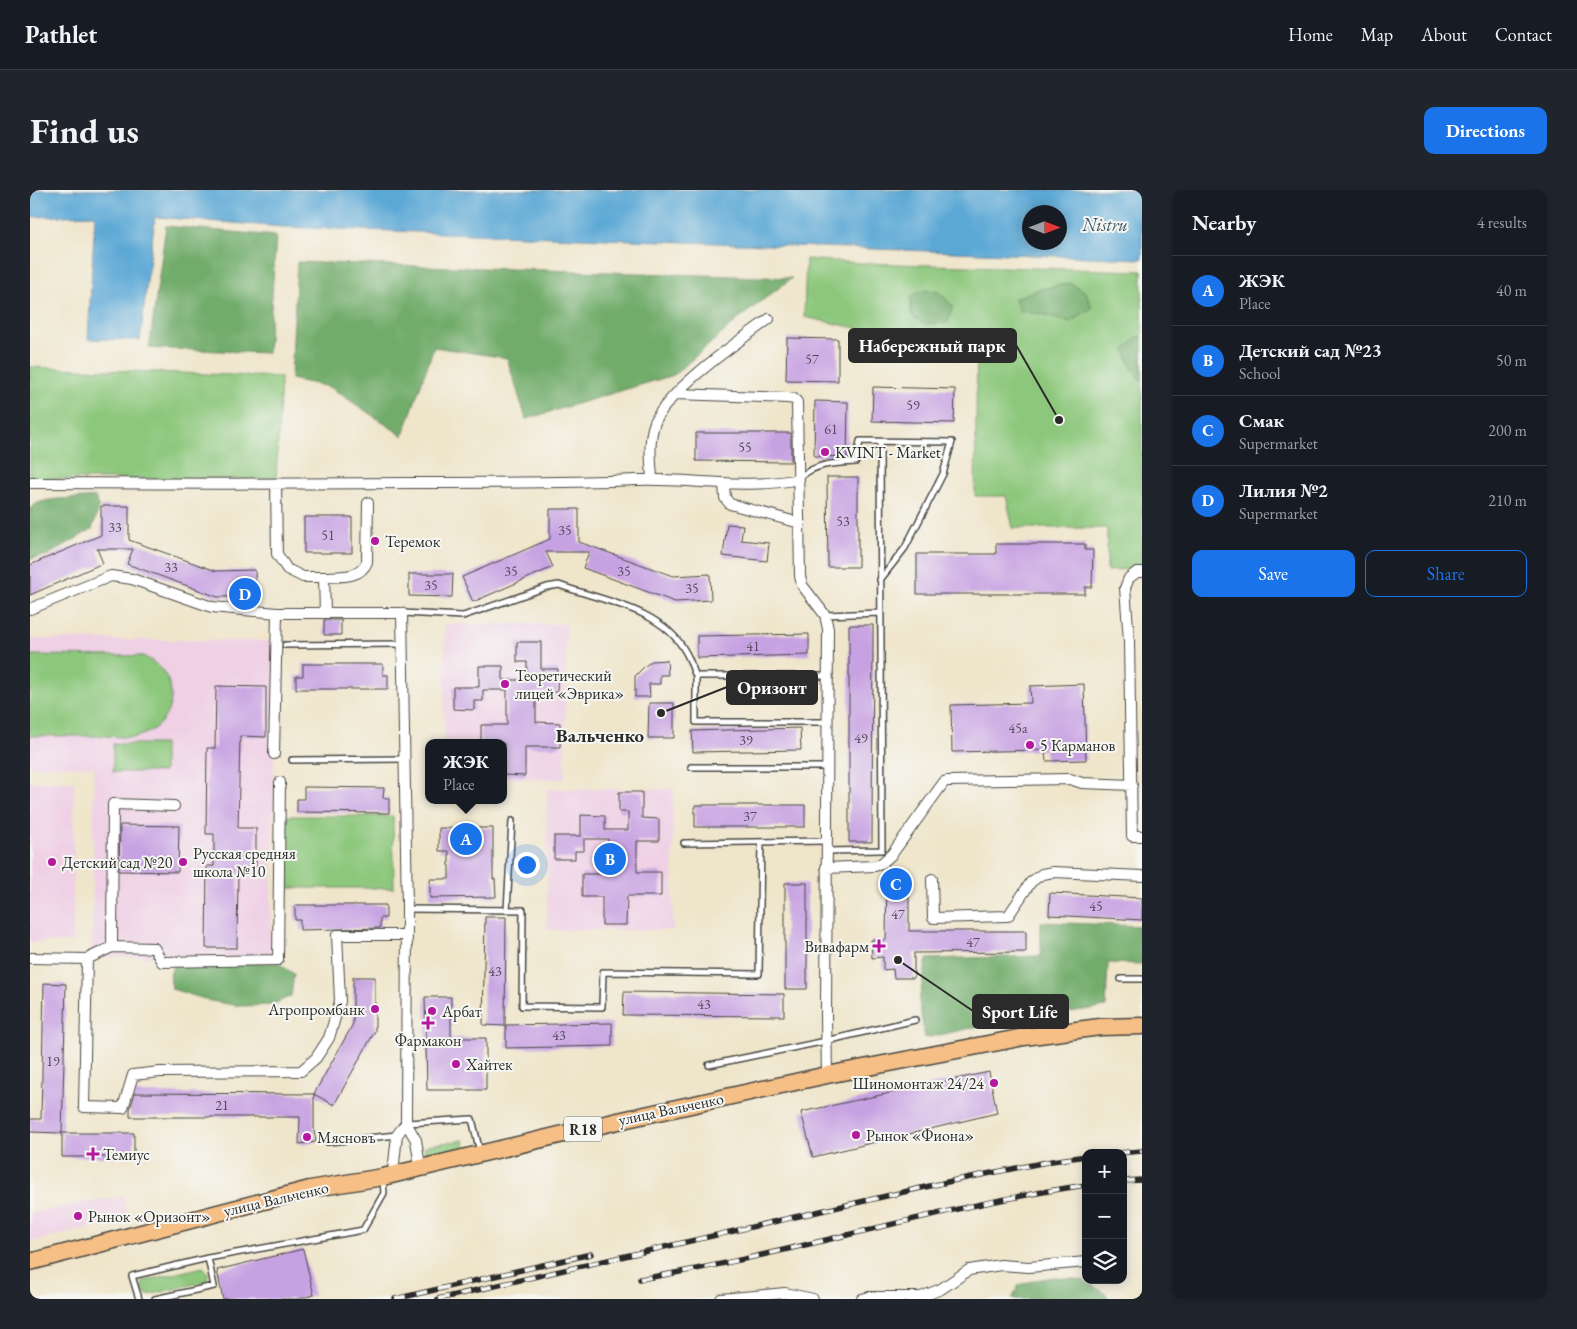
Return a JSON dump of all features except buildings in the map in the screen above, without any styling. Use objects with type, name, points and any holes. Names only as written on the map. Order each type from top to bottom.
[{"type":"main road","name":"улица Вальченко","points":[[30,1262],[310,1189],[388,1175],[480,1152],[827,1075],[1024,1037],[1100,1027],[1142,1026]]},
{"type":"street","points":[[652,480],[651,451],[654,424],[660,413],[676,394],[719,356],[769,319]]},
{"type":"street","points":[[676,394],[794,399],[798,408],[800,576],[802,585],[825,615],[828,629],[826,767],[827,1075]]},
{"type":"street","points":[[30,483],[276,484],[652,480],[724,483],[784,482],[799,479]]},
{"type":"street","points":[[724,483],[726,498],[730,504],[800,523]]},
{"type":"street","points":[[276,484],[277,554],[286,569],[303,577],[349,576],[365,568],[367,562],[368,503]]},
{"type":"street","points":[[1142,572],[1137,572],[1129,578],[1125,588],[1129,641],[1132,836],[1142,836]]},
{"type":"street","points":[[30,609],[112,576],[132,578],[212,607],[277,613],[402,613],[407,909],[406,1123],[416,1140],[420,1167]]},
{"type":"street","points":[[324,577],[325,613]]},
{"type":"street","points":[[274,754],[277,613]]},
{"type":"street","points":[[826,868],[865,867],[882,864],[892,854],[944,782],[947,781],[1070,779],[1082,783],[1132,785]]},
{"type":"street","points":[[30,958],[87,959],[112,947],[154,948],[162,962],[278,960],[280,782]]},
{"type":"street","points":[[112,947],[113,804],[174,806]]},
{"type":"street","points":[[932,879],[933,918],[1008,916],[1031,882],[1042,874],[1054,872],[1142,876]]},
{"type":"street","points":[[87,959],[84,1108],[123,1108],[133,1075],[160,1072],[301,1072],[316,1058],[328,1038],[340,1001],[337,935],[407,935]]},
{"type":"street","points":[[388,1175],[397,1134],[406,1123]]},
{"type":"street","points":[[862,1299],[869,1297],[921,1297],[940,1289],[969,1270],[1001,1265],[1029,1267],[1082,1262]]},
{"type":"street","points":[[721,1299],[785,1293],[813,1299]]},
{"type":"lane","points":[[799,479],[810,470],[824,464],[856,462],[860,441],[952,442],[943,474],[905,548],[880,580]]},
{"type":"lane","points":[[684,843],[761,842],[882,850],[880,442]]},
{"type":"lane","points":[[402,613],[463,616],[547,588],[559,586],[642,613],[657,620],[673,635],[685,651],[696,676],[696,722],[827,722]]},
{"type":"lane","points":[[825,615],[880,613]]},
{"type":"lane","points":[[285,645],[403,644]]},
{"type":"lane","points":[[696,676],[827,676]]},
{"type":"lane","points":[[292,760],[405,759]]},
{"type":"lane","points":[[691,767],[826,767]]},
{"type":"lane","points":[[507,910],[512,821]]},
{"type":"lane","points":[[407,909],[523,910],[522,1006],[602,1007],[603,972],[759,974],[761,842]]},
{"type":"lane","points":[[1121,979],[1142,979]]},
{"type":"lane","points":[[709,1064],[826,1041],[915,1020]]},
{"type":"lane","points":[[406,1123],[472,1118],[480,1152]]},
{"type":"lane","points":[[328,1142],[397,1134]]},
{"type":"lane","points":[[138,1299],[132,1276],[208,1258],[363,1230],[384,1193],[388,1175]]},
{"type":"lane","points":[[155,1299],[214,1286],[208,1258]]},
{"type":"shaded area","name":"Теоретический лицей «Эврика»","points":[[445,624],[566,624],[565,779],[507,779],[507,739],[444,739]]},
{"type":"shaded area","name":"Русская средняя школа №10","points":[[30,639],[277,641],[270,958],[92,957],[94,767],[30,766]]},
{"type":"shaded area","name":"Детский сад №20","points":[[30,782],[74,782],[73,942],[30,942]]},
{"type":"shaded area","points":[[547,789],[673,789],[673,930],[547,930]]},
{"type":"shaded area","name":"Рынок «Оризонт»","points":[[123,1196],[127,1219],[30,1242],[30,1213]]},
{"type":"green space","points":[[166,226],[276,236],[268,353],[149,348]]},
{"type":"green space","points":[[806,259],[860,263],[1142,271],[1142,568],[1107,571],[1107,528],[1013,528],[1006,496],[975,496],[977,343],[956,344],[865,330],[804,317]]},
{"type":"green space","points":[[297,262],[792,278],[742,316],[674,375],[526,419],[507,358],[434,347],[403,436],[330,387],[291,379]]},
{"type":"green space","points":[[1070,283],[1086,292],[1092,308],[1070,322],[1042,314],[1020,312],[1015,298],[1037,290]]},
{"type":"green space","points":[[925,290],[939,292],[953,306],[948,323],[924,324],[911,315],[911,296]]},
{"type":"green space","points":[[1142,335],[1142,381],[1133,370],[1125,350],[1135,339]]},
{"type":"green space","points":[[30,367],[281,377],[276,479],[30,479]]},
{"type":"green space","points":[[95,497],[99,508],[92,529],[48,555],[30,559],[30,509],[35,505],[50,500]]},
{"type":"green space","points":[[30,655],[143,656],[159,667],[166,676],[171,694],[169,709],[166,716],[150,732],[135,737],[30,736]]},
{"type":"green space","points":[[113,744],[164,744],[164,772],[113,772]]},
{"type":"green space","points":[[287,816],[393,816],[394,888],[287,888]]},
{"type":"green space","points":[[1041,922],[1142,926],[1142,964],[1108,963],[1106,1007],[1008,1020],[925,1038],[919,1001],[927,959],[1041,956]]},
{"type":"green space","points":[[278,963],[294,974],[291,996],[272,1005],[240,1006],[211,1001],[172,989],[170,975],[174,964]]},
{"type":"green space","points":[[464,1140],[465,1149],[429,1156],[424,1152],[425,1147],[428,1145]]},
{"type":"green space","points":[[203,1267],[208,1273],[207,1281],[148,1295],[143,1291],[144,1281]]},
{"type":"green space","points":[[1055,1277],[1082,1280],[1082,1284],[1090,1284],[1106,1294],[1109,1299],[1012,1299],[1019,1285]]},
{"type":"water","name":"Nistru","points":[[30,190],[1142,190],[1142,259],[284,227],[155,217],[140,340],[88,339],[95,215],[30,217]]},
{"type":"railway","points":[[1127,1152],[1142,1151]]},
{"type":"railway","points":[[438,1299],[956,1180],[1082,1157]]},
{"type":"railway","points":[[1127,1181],[1142,1180]]},
{"type":"railway","points":[[640,1279],[752,1257],[1030,1194],[1082,1186]]},
{"type":"railway","points":[[395,1299],[591,1254]]},
{"type":"place","name":"Набережный парк","points":[[1059,420]]},
{"type":"place","name":"KVINT - Market","points":[[825,452]]},
{"type":"place","name":"Теремок","points":[[375,541]]},
{"type":"place","name":"Лилия №2","points":[[245,594]]},
{"type":"place","name":"Теоретический лицей «Эврика»","points":[[505,684]]},
{"type":"place","name":"Оризонт","points":[[661,713]]},
{"type":"place","name":"5 Карманов","points":[[1030,745]]},
{"type":"place","name":"ЖЭК","points":[[466,839]]},
{"type":"place","name":"Детский сад №23","points":[[610,859]]},
{"type":"place","name":"Детский сад №20","points":[[52,862]]},
{"type":"place","name":"Русская средняя школа №10","points":[[183,862]]},
{"type":"place","name":"Смак","points":[[896,884]]},
{"type":"place","name":"Вивафарм","points":[[879,946]]},
{"type":"place","name":"Sport Life","points":[[898,960]]},
{"type":"place","name":"Агропромбанк","points":[[375,1009]]},
{"type":"place","name":"Арбат","points":[[432,1011]]},
{"type":"place","name":"Фармакон","points":[[428,1023]]},
{"type":"place","name":"Хайтек","points":[[456,1064]]},
{"type":"place","name":"Шиномонтаж 24/24","points":[[994,1083]]},
{"type":"place","name":"Рынок «Фиона»","points":[[856,1135]]},
{"type":"place","name":"Мясновъ","points":[[307,1137]]},
{"type":"place","name":"Темиус","points":[[93,1154]]},
{"type":"place","name":"Рынок «Оризонт»","points":[[78,1216]]},
{"type":"district","name":"Вальченко","points":[[600,735]]}]
